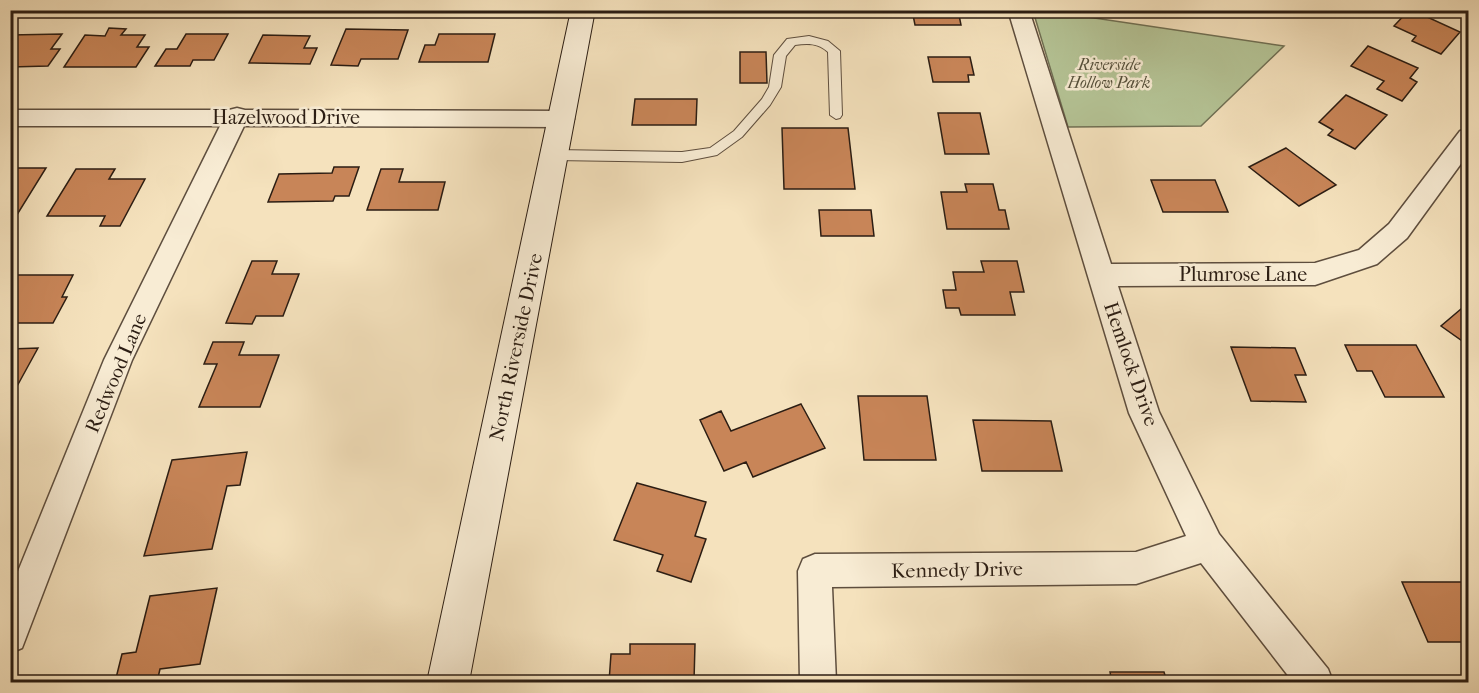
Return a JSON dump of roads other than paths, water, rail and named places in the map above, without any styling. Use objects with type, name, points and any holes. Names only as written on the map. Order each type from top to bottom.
[{"type":"street","name":"North Riverside Drive","points":[[448,682],[583,10]]},
{"type":"street","name":"Hemlock Drive","points":[[1018,10],[1144,413],[1207,545],[1315,682]]},
{"type":"street","name":"Hazelwood Drive","points":[[10,118],[237,116],[562,119]]},
{"type":"street","name":"Redwood Lane","points":[[10,636],[118,360],[237,116]]},
{"type":"street","name":"Plumrose Lane","points":[[1101,275],[1316,274],[1368,257],[1398,231],[1468,137]]},
{"type":"street","name":"Kennedy Drive","points":[[818,682],[815,572],[1136,568],[1207,545]]},
{"type":"lane","points":[[555,155],[682,157],[713,152],[738,134],[766,102],[775,87],[780,55],[791,42],[811,39],[826,42],[834,51],[836,115]]},
{"type":"park label","name":"Riverside Hollow Park","points":[[1109,73]]}]
